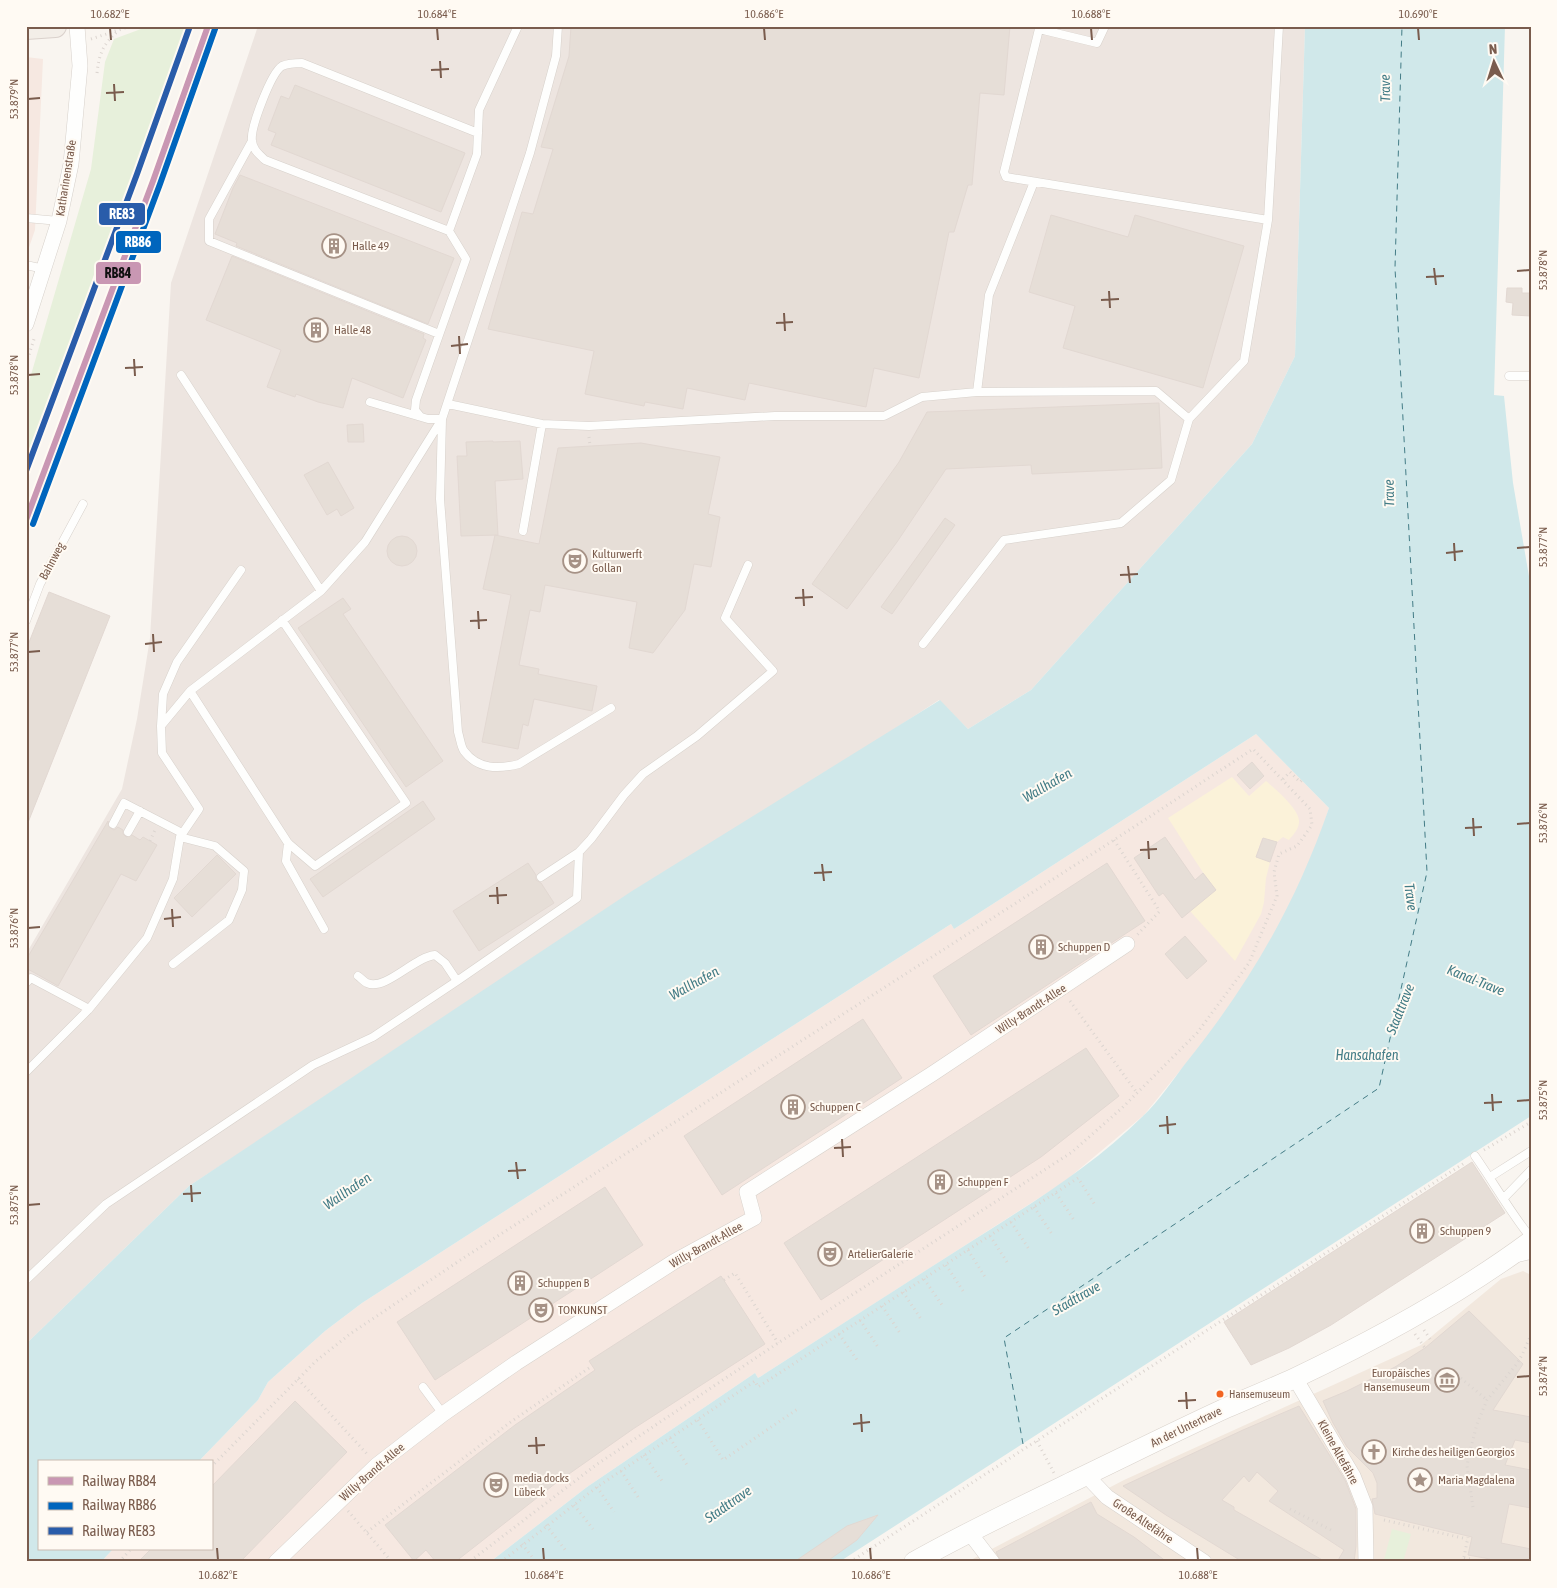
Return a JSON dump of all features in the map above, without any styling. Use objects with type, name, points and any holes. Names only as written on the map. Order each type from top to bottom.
[{"type":"main road","points":[[26,28],[55,26]]},
{"type":"main road","name":"An der Untertrave","points":[[914,1562],[969,1532],[1086,1475],[1225,1408],[1295,1378],[1462,1289],[1531,1240]]},
{"type":"street","name":"Katharinenstraße","points":[[26,324],[59,221],[72,155],[80,66],[77,26]]},
{"type":"street","name":"Willy-Brandt-Allee","points":[[276,1562],[291,1553],[322,1523],[339,1500],[377,1465],[443,1414],[516,1363],[667,1266],[754,1218],[747,1192],[1128,944]]},
{"type":"street","name":"Kleine Altefähre","points":[[1295,1378],[1353,1476],[1365,1507],[1366,1562]]},
{"type":"street","name":"Große Altefähre","points":[[1086,1475],[1108,1497],[1204,1562]]},
{"type":"street","points":[[969,1532],[992,1562]]},
{"type":"lane","points":[[449,231],[477,154],[479,110],[518,26]]},
{"type":"lane","points":[[161,726],[190,691],[321,591],[365,542],[442,419],[530,153],[556,56],[558,26]]},
{"type":"lane","points":[[1105,26],[1098,43],[1039,28],[1004,172],[1006,177],[1268,220]]},
{"type":"lane","points":[[923,644],[1004,540],[1121,523],[1171,480],[1189,419],[1244,361],[1268,220],[1279,26]]},
{"type":"lane","points":[[420,416],[415,410],[416,400],[466,259],[449,231],[265,160],[256,152],[252,141],[253,127],[274,75],[281,67],[292,63],[302,63],[478,134]]},
{"type":"lane","points":[[252,141],[210,219],[209,241],[440,334]]},
{"type":"lane","points":[[977,392],[989,295],[1034,182]]},
{"type":"lane","points":[[26,218],[59,221]]},
{"type":"lane","points":[[26,265],[44,269]]},
{"type":"lane","points":[[181,375],[321,591]]},
{"type":"lane","points":[[1509,376],[1531,376]]},
{"type":"lane","points":[[448,404],[542,424],[589,426],[775,416],[884,416],[922,397],[977,392],[1156,391],[1189,419]]},
{"type":"lane","points":[[370,402],[428,419],[442,419]]},
{"type":"lane","points":[[442,419],[440,499],[458,732],[463,751],[479,764],[491,768],[519,764],[611,708]]},
{"type":"lane","points":[[523,531],[542,424]]},
{"type":"lane","name":"Bahnweg","points":[[26,621],[40,584],[83,504]]},
{"type":"lane","points":[[541,877],[580,852],[624,795],[643,774],[697,736],[773,671],[725,618],[748,565]]},
{"type":"lane","points":[[26,1072],[89,1009],[147,938],[173,878],[181,835],[199,809],[162,753],[163,694],[177,662],[241,570]]},
{"type":"lane","points":[[190,691],[288,843],[315,866],[406,802],[282,620]]},
{"type":"lane","points":[[113,824],[124,802],[181,835],[216,846],[244,871],[242,890],[229,920],[173,964]]},
{"type":"lane","points":[[128,832],[140,811]]},
{"type":"lane","points":[[288,843],[286,861],[324,929]]},
{"type":"lane","points":[[26,1280],[106,1204],[313,1064],[373,1036],[578,898],[580,852]]},
{"type":"lane","points":[[358,976],[367,983],[377,985],[391,979],[425,956],[435,954],[457,981]]},
{"type":"lane","points":[[26,982],[31,978],[89,1009]]},
{"type":"lane","points":[[1490,1177],[1531,1151]]},
{"type":"lane","points":[[1475,1156],[1531,1240]]},
{"type":"lane","points":[[1504,1198],[1531,1170]]},
{"type":"lane","points":[[1505,1260],[1531,1255]]},
{"type":"lane","points":[[423,1387],[443,1414]]},
{"type":"path","points":[[117,26],[118,31],[131,26]]},
{"type":"path","points":[[1283,779],[1290,772],[1300,782],[1302,780]]},
{"type":"path","points":[[1114,840],[1159,912],[1128,944]]},
{"type":"path","points":[[1061,989],[1137,1094]]},
{"type":"path","points":[[850,1562],[1475,1156],[1531,1122]]},
{"type":"path","points":[[501,1562],[597,1487],[755,1381],[758,1387],[1078,1178],[1095,1205]]},
{"type":"path","points":[[1056,1193],[1074,1220]]},
{"type":"path","points":[[1034,1208],[1052,1234]]},
{"type":"path","points":[[1011,1222],[1029,1249]]},
{"type":"path","points":[[990,1236],[1007,1262]]},
{"type":"path","points":[[968,1250],[985,1277]]},
{"type":"path","points":[[946,1265],[963,1291]]},
{"type":"path","points":[[724,1280],[734,1273],[778,1343]]},
{"type":"path","points":[[924,1279],[942,1305]]},
{"type":"path","points":[[903,1292],[920,1319]]},
{"type":"path","points":[[882,1306],[900,1333]]},
{"type":"path","points":[[860,1320],[878,1347]]},
{"type":"path","points":[[840,1334],[857,1360]]},
{"type":"path","points":[[1473,1507],[1467,1466],[1477,1424],[1487,1400],[1522,1355],[1531,1334]]},
{"type":"path","points":[[367,1532],[512,1422],[592,1366]]},
{"type":"path","points":[[1457,1375],[1487,1400]]},
{"type":"path","points":[[298,1380],[377,1465]]},
{"type":"path","points":[[698,1420],[723,1460],[799,1408]]},
{"type":"path","points":[[670,1438],[687,1464]]},
{"type":"path","points":[[1036,1441],[1062,1487]]},
{"type":"path","points":[[644,1455],[662,1481]]},
{"type":"path","points":[[621,1471],[638,1497]]},
{"type":"path","points":[[597,1487],[614,1512]]},
{"type":"path","points":[[339,1500],[392,1562]]},
{"type":"path","points":[[574,1504],[593,1529]]},
{"type":"path","points":[[1290,1509],[1333,1531]]},
{"type":"path","points":[[1384,1520],[1467,1538],[1464,1560],[1472,1559],[1473,1562]]},
{"type":"path","points":[[546,1525],[566,1551]]},
{"type":"path","points":[[522,1544],[536,1562]]},
{"type":"path","points":[[119,1562],[130,1550]]},
{"type":"shaded area","points":[[258,26],[1305,26],[1295,356],[1252,444],[1031,690],[968,729],[939,700],[189,1186],[26,1344],[26,954],[122,789],[137,719],[150,638],[171,283]]},
{"type":"shaded area","points":[[26,57],[43,59],[35,230],[26,256]]},
{"type":"shaded area","points":[[1256,734],[1329,808],[1314,853],[1295,896],[1260,960],[1239,994],[1205,1040],[1144,1115],[1064,1182],[758,1378],[755,1373],[587,1487],[490,1562],[101,1562],[112,1550],[212,1550],[212,1460],[200,1460],[258,1400],[268,1382],[325,1331],[362,1303],[951,924],[954,929]]},
{"type":"shaded area","points":[[1523,1271],[1531,1275],[1531,1562],[967,1562],[1124,1480],[1421,1345],[1501,1279]]},
{"type":"green space","points":[[149,26],[188,26],[26,478],[26,392],[91,169],[105,62],[114,39]]},
{"type":"green space","points":[[1392,1529],[1411,1534],[1403,1562],[1384,1560]]},
{"type":"sand","points":[[1232,777],[1249,796],[1266,781],[1292,806],[1299,818],[1296,830],[1289,840],[1283,837],[1277,842],[1262,838],[1256,857],[1270,862],[1266,878],[1264,902],[1261,914],[1235,961],[1190,911],[1216,890],[1168,818]]},
{"type":"water","points":[[1305,26],[1505,26],[1494,395],[1504,396],[1513,483],[1531,588],[1531,1116],[839,1562],[490,1562],[587,1487],[755,1373],[758,1378],[1083,1168],[1124,1134],[1149,1110],[1230,1004],[1269,942],[1301,878],[1329,808],[1256,734],[954,929],[951,924],[362,1303],[325,1331],[268,1382],[258,1400],[200,1460],[38,1460],[38,1550],[112,1550],[101,1562],[26,1562],[26,1344],[189,1186],[632,891],[940,700],[968,729],[1031,690],[1252,444],[1295,356]]},
{"type":"building","points":[[571,26],[1010,26],[1004,95],[980,93],[972,185],[968,185],[954,232],[949,232],[919,378],[874,368],[866,407],[749,383],[745,400],[687,388],[683,409],[645,402],[644,406],[585,394],[594,351],[488,329],[522,212],[533,214],[553,149],[541,147],[569,56]]},
{"type":"building","points":[[295,85],[465,153],[441,212],[271,145],[276,133],[268,130],[281,96],[289,99]]},
{"type":"building","name":"Halle 49","points":[[240,175],[454,258],[428,324],[236,246],[237,243],[215,234]]},
{"type":"building","points":[[1051,215],[1128,237],[1135,215],[1244,246],[1203,388],[1063,348],[1075,306],[1029,292]]},
{"type":"building","name":"Halle 48","points":[[232,256],[424,334],[423,338],[426,340],[403,398],[352,378],[343,408],[296,394],[295,397],[267,387],[281,350],[206,320]]},
{"type":"building","points":[[1507,288],[1522,288],[1522,293],[1531,293],[1531,316],[1512,315],[1513,303],[1506,302]]},
{"type":"building","points":[[1159,403],[1162,468],[1032,474],[1031,465],[946,469],[897,542],[847,609],[812,584],[899,462],[927,412]]},
{"type":"building","points":[[363,424],[364,442],[348,442],[347,425]]},
{"type":"building","points":[[520,441],[523,479],[495,481],[498,535],[461,536],[457,456],[467,456],[466,442]]},
{"type":"building","points":[[641,443],[720,457],[708,514],[720,517],[711,567],[694,564],[685,610],[653,653],[629,648],[637,602],[545,585],[540,612],[530,610],[519,665],[539,669],[538,674],[597,686],[592,711],[534,699],[528,726],[523,724],[518,749],[482,742],[511,595],[483,589],[495,535],[539,544],[558,448]]},
{"type":"building","points":[[328,462],[354,508],[341,516],[337,509],[327,515],[304,475]]},
{"type":"building","points":[[945,518],[955,525],[892,614],[881,607]]},
{"type":"building","points":[[402,536],[413,540],[417,551],[413,562],[402,566],[391,562],[387,551],[391,540]]},
{"type":"building","points":[[49,592],[110,616],[27,825],[26,650]]},
{"type":"building","points":[[343,598],[351,609],[343,614],[443,761],[406,787],[298,628]]},
{"type":"building","points":[[1252,762],[1264,776],[1250,789],[1237,775]]},
{"type":"building","points":[[423,801],[435,819],[323,897],[310,879]]},
{"type":"building","points":[[108,821],[109,827],[114,830],[118,827],[123,830],[123,834],[126,837],[132,835],[140,840],[143,837],[157,845],[136,881],[121,874],[58,986],[26,968],[26,960]]},
{"type":"building","points":[[1165,837],[1195,880],[1203,873],[1216,890],[1182,918],[1163,893],[1159,896],[1134,858]]},
{"type":"building","points":[[1263,838],[1277,842],[1270,862],[1256,857]]},
{"type":"building","points":[[217,855],[236,874],[192,917],[174,898]]},
{"type":"building","points":[[528,863],[536,875],[536,880],[541,883],[554,903],[479,951],[453,911]]},
{"type":"building","name":"Schuppen D","points":[[1107,863],[1145,921],[971,1035],[933,976]]},
{"type":"building","points":[[1185,936],[1207,961],[1187,979],[1165,954]]},
{"type":"building","name":"Schuppen C","points":[[863,1019],[902,1078],[722,1195],[684,1136]]},
{"type":"building","name":"Schuppen F","points":[[1086,1048],[1119,1096],[1041,1157],[821,1300],[784,1243]]},
{"type":"building","points":[[1472,1162],[1505,1213],[1331,1325],[1289,1348],[1251,1365],[1224,1322]]},
{"type":"building","name":"Schuppen B","points":[[605,1187],[643,1245],[435,1380],[397,1322]]},
{"type":"building","points":[[721,1276],[765,1344],[633,1429],[556,1483],[455,1562],[436,1562],[426,1550],[414,1561],[385,1525],[515,1425],[595,1370],[589,1361]]},
{"type":"building","points":[[1469,1311],[1523,1364],[1493,1410],[1531,1417],[1531,1443],[1515,1440],[1505,1465],[1531,1470],[1531,1508],[1509,1504],[1501,1543],[1531,1549],[1531,1562],[1491,1562],[1490,1559],[1468,1555],[1472,1537],[1375,1514],[1372,1499],[1377,1498],[1377,1483],[1373,1473],[1347,1447],[1323,1401],[1395,1367],[1425,1348]]},
{"type":"building","points":[[295,1401],[347,1452],[240,1562],[138,1562],[150,1550],[212,1550],[212,1486]]},
{"type":"building","points":[[1299,1406],[1345,1480],[1356,1509],[1354,1562],[1337,1562],[1344,1550],[1269,1501],[1278,1491],[1257,1472],[1249,1482],[1244,1476],[1222,1500],[1234,1507],[1234,1510],[1326,1562],[1243,1562],[1123,1486],[1243,1430]]},
{"type":"building","points":[[1091,1502],[1097,1514],[1134,1537],[1167,1562],[1001,1562],[996,1552]]},
{"type":"building","points":[[878,1515],[857,1540],[826,1562],[794,1562],[847,1526]]},
{"type":"ferry route","points":[[1023,1444],[1004,1338],[1379,1088],[1427,872],[1395,268],[1402,26]]},
{"type":"rail line","name":"RE83","points":[[26,471],[190,26]]},
{"type":"rail line","name":"RB84","points":[[26,520],[153,181],[208,26]]},
{"type":"rail line","name":"RB86","points":[[33,524],[160,184],[215,29]]},
{"type":"place","name":"Halle 49","points":[[334,246]]},
{"type":"place","name":"Halle 48","points":[[316,330]]},
{"type":"place","name":"Kulturwerft Gollan","points":[[575,561]]},
{"type":"place","name":"Schuppen D","points":[[1041,947]]},
{"type":"place","name":"Schuppen C","points":[[793,1107]]},
{"type":"place","name":"Schuppen F","points":[[940,1182]]},
{"type":"place","name":"Schuppen 9","points":[[1422,1231]]},
{"type":"place","name":"ArtelierGalerie","points":[[830,1254]]},
{"type":"place","name":"Schuppen B","points":[[520,1283]]},
{"type":"place","name":"TONKUNST","points":[[541,1310]]},
{"type":"place","name":"Europäisches Hansemuseum","points":[[1447,1380]]},
{"type":"place","name":"Hansemuseum","points":[[1220,1394]]},
{"type":"place","name":"Kirche des heiligen Georgios","points":[[1374,1452]]},
{"type":"place","name":"Maria Magdalena","points":[[1420,1480]]},
{"type":"place","name":"media docks Lübeck","points":[[496,1485]]},
{"type":"water label","name":"Trave","points":[[1385,88]]},
{"type":"water label","name":"Trave","points":[[1389,493]]},
{"type":"water label","name":"Wallhafen","points":[[1047,785]]},
{"type":"water label","name":"Trave","points":[[1411,897]]},
{"type":"water label","name":"Kanal-Trave","points":[[1476,980]]},
{"type":"water label","name":"Wallhafen","points":[[694,983]]},
{"type":"water label","name":"Stadttrave","points":[[1400,1009]]},
{"type":"water label","name":"Hansahafen","points":[[1367,1055]]},
{"type":"water label","name":"Wallhafen","points":[[347,1191]]},
{"type":"water label","name":"Stadttrave","points":[[1076,1298]]},
{"type":"water label","name":"Stadttrave","points":[[728,1504]]}]
